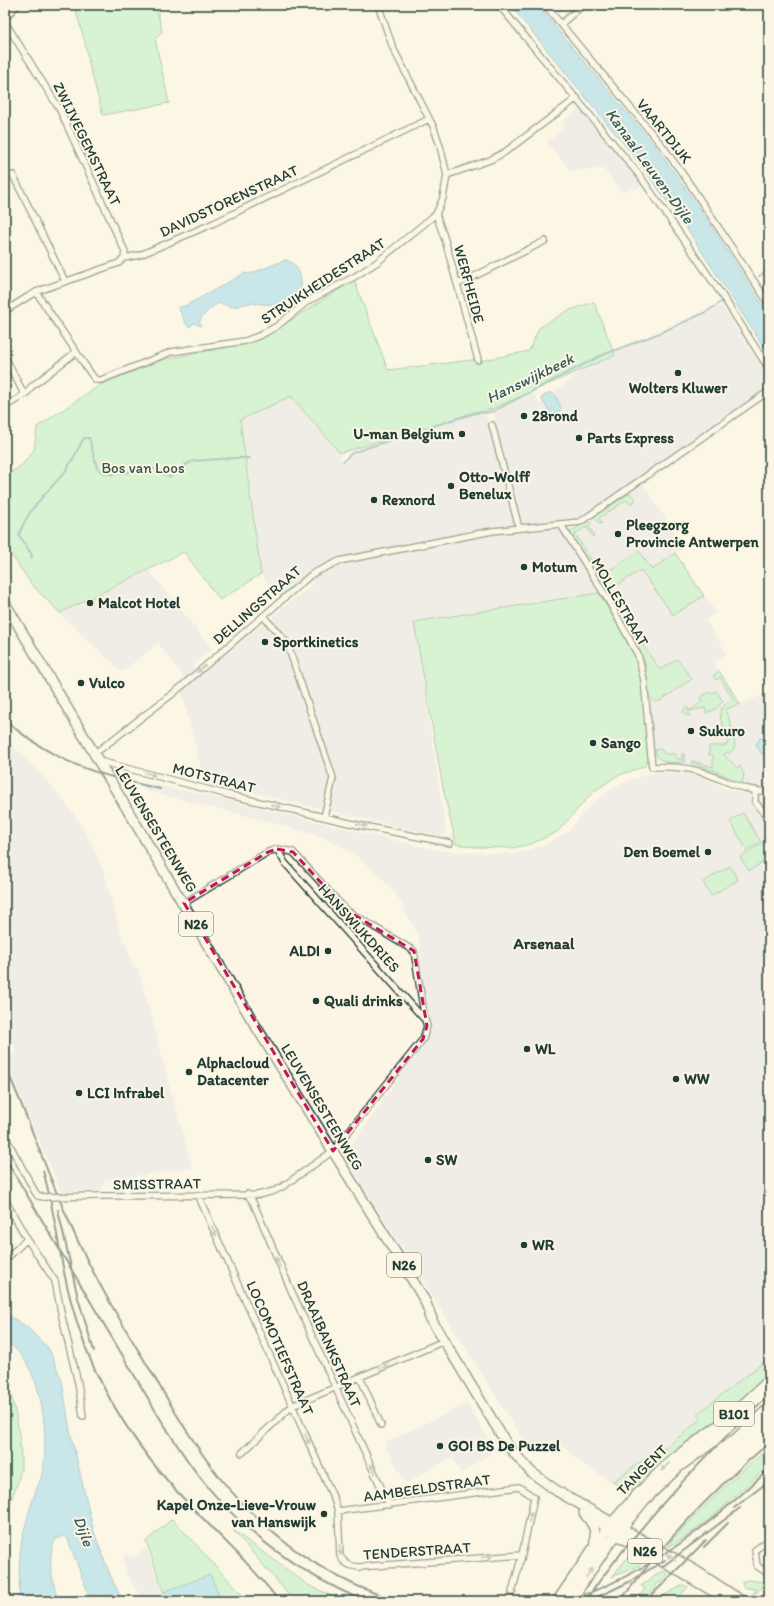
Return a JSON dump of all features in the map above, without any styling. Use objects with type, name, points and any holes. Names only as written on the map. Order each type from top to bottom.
[{"type":"highway","name":"TANGENT","points":[[570,1601],[607,1546],[615,1528],[671,1462],[728,1419],[769,1381]]},
{"type":"highway","name":"TANGENT","points":[[558,1601],[594,1548],[678,1467],[729,1430],[769,1393]]},
{"type":"main road","name":"LEUVENSESTEENWEG","points":[[5,603],[252,1020],[371,1214],[370,1219],[508,1446],[522,1463],[538,1478],[730,1601]]},
{"type":"main road","name":"LEUVENSESTEENWEG","points":[[508,1446],[509,1454],[526,1476],[584,1513],[696,1571],[742,1601]]},
{"type":"main road","points":[[584,1513],[594,1525],[596,1537],[594,1548]]},
{"type":"main road","points":[[713,1590],[722,1601]]},
{"type":"street","points":[[5,19],[17,5]]},
{"type":"street","name":"STRUIKHEIDESTRAAT","points":[[76,352],[96,380],[101,380],[171,352],[245,341],[261,335],[277,326],[308,301],[354,277],[376,263],[436,214],[443,198],[447,175],[439,142],[393,48],[378,5]]},
{"type":"street","points":[[499,5],[652,191],[722,295],[769,369]]},
{"type":"street","name":"VAARTDIJK","points":[[545,5],[664,148],[690,183],[769,304]]},
{"type":"street","points":[[561,24],[584,5]]},
{"type":"street","name":"ZWIJVEGEMSTRAAT","points":[[5,25],[8,27],[60,110],[125,251],[124,258]]},
{"type":"street","points":[[447,175],[490,160],[505,152],[576,98]]},
{"type":"street","name":"DAVIDSTORENSTRAAT","points":[[5,311],[36,292],[119,263],[124,258],[140,255],[214,223],[429,119]]},
{"type":"street","points":[[13,175],[65,281]]},
{"type":"street","name":"WERFHEIDE","points":[[436,214],[441,226],[478,360]]},
{"type":"street","points":[[457,284],[545,241]]},
{"type":"street","points":[[5,407],[28,392],[31,387],[76,352],[36,292]]},
{"type":"street","points":[[5,357],[24,394]]},
{"type":"street","name":"DELLINGSTRAAT","points":[[97,758],[312,574],[339,561],[492,531],[580,522],[769,391]]},
{"type":"street","points":[[492,425],[519,528]]},
{"type":"street","name":"MOLLESTRAAT","points":[[561,525],[607,598],[638,655],[644,680],[652,767],[669,766],[687,768],[709,774],[744,788],[755,790]]},
{"type":"street","points":[[263,616],[288,643],[333,778],[324,817]]},
{"type":"street","name":"MOTSTRAAT","points":[[97,758],[225,794],[324,817],[450,843]]},
{"type":"street","points":[[769,791],[755,790],[755,802],[769,820]]},
{"type":"street","points":[[184,903],[268,852],[277,849]]},
{"type":"street","name":"HANSWIJKDRIES","points":[[277,849],[285,863],[425,1020]]},
{"type":"street","name":"HANSWIJKDRIES","points":[[277,849],[293,852],[346,910],[414,951],[427,1026],[423,1040],[333,1152]]},
{"type":"street","name":"SMISSTRAAT","points":[[5,1136],[35,1192],[38,1196],[44,1197],[258,1195],[274,1191],[333,1152]]},
{"type":"street","name":"DRAAIBANKSTRAAT","points":[[247,1194],[253,1202],[388,1505]]},
{"type":"street","name":"LOCOMOTIEFSTRAAT","points":[[198,1195],[334,1499],[338,1511]]},
{"type":"street","points":[[5,1200],[54,1281],[78,1383],[83,1416]]},
{"type":"street","points":[[5,1260],[28,1239]]},
{"type":"street","points":[[242,1453],[292,1406],[444,1341]]},
{"type":"street","points":[[360,1377],[381,1425]]},
{"type":"street","name":"AAMBEELDSTRAAT","points":[[338,1511],[519,1488],[534,1497],[522,1555]]},
{"type":"street","name":"TENDERSTRAAT","points":[[338,1511],[340,1556],[347,1565],[351,1567],[522,1555]]},
{"type":"street","points":[[769,1540],[755,1550],[757,1566],[769,1574]]},
{"type":"street","points":[[512,1592],[522,1555]]},
{"type":"street","points":[[757,1566],[763,1562]]},
{"type":"highlighted area","points":[[277,849],[293,852],[346,910],[414,951],[427,1026],[423,1039],[333,1151],[184,903],[268,852]]},
{"type":"shaded area","points":[[580,108],[644,185],[634,190],[631,186],[623,193],[603,168],[571,171],[547,142],[565,128],[562,122]]},
{"type":"shaded area","points":[[722,306],[769,378],[769,396],[643,485],[684,546],[676,553],[716,613],[705,620],[727,653],[714,662],[740,704],[769,693],[769,1358],[697,1414],[701,1419],[668,1446],[640,1462],[612,1482],[586,1466],[554,1439],[531,1452],[344,1156],[429,1034],[419,936],[395,892],[362,860],[325,838],[276,823],[143,790],[145,783],[196,793],[439,851],[512,854],[526,852],[549,843],[568,832],[587,809],[613,788],[633,779],[652,773],[681,772],[701,777],[727,789],[748,795],[743,785],[686,766],[668,764],[656,759],[654,753],[649,697],[652,700],[660,701],[691,679],[677,659],[660,670],[608,591],[603,586],[598,593],[414,622],[446,832],[442,836],[438,836],[200,780],[201,768],[182,692],[184,677],[158,643],[122,672],[60,614],[70,580],[143,563],[212,649],[193,665],[201,675],[263,624],[267,625],[274,620],[272,616],[314,584],[309,574],[279,597],[261,574],[240,420],[291,396],[340,453],[342,466],[353,455],[477,413],[487,417],[491,438],[498,435],[494,413],[533,393],[540,404],[588,365],[605,355],[668,332]]},
{"type":"shaded area","points":[[5,738],[50,784],[71,810],[89,838],[104,873],[123,943],[126,943],[133,969],[138,968],[192,1168],[105,1180],[102,1191],[61,1191],[5,1060],[5,1058],[17,1053],[5,1020]]},
{"type":"shaded area","name":"GO! BS De Puzzel","points":[[467,1404],[495,1450],[461,1473],[452,1457],[406,1483],[384,1443]]},
{"type":"shaded area","points":[[146,1549],[165,1597],[156,1601],[143,1601],[127,1573],[123,1561],[123,1558],[127,1554],[130,1558]]},
{"type":"green space","points":[[74,5],[156,5],[162,31],[155,39],[169,103],[103,115],[89,64],[85,42]]},
{"type":"green space","name":"Bos van Loos","points":[[354,280],[388,370],[480,359],[480,361],[529,351],[539,328],[567,311],[594,302],[615,355],[492,409],[340,453],[291,396],[240,420],[261,574],[220,600],[184,552],[60,613],[32,585],[5,546],[5,476],[21,466],[34,450],[37,427],[100,385],[162,360],[248,343],[264,337]]},
{"type":"green space","points":[[630,493],[636,500],[630,504],[626,500],[599,518],[602,523],[599,524],[594,516]]},
{"type":"green space","points":[[588,520],[591,523],[588,526],[594,534],[593,537],[586,527],[575,534],[594,564],[598,562],[599,564],[592,568],[570,535],[572,531]]},
{"type":"green space","points":[[639,551],[652,570],[675,553],[704,596],[673,615],[641,570],[608,591],[592,571],[597,568],[602,575]]},
{"type":"green space","points":[[599,593],[638,662],[641,677],[649,759],[645,766],[617,776],[593,792],[557,832],[531,844],[513,848],[475,847],[456,844],[443,788],[414,622]]},
{"type":"green space","points":[[634,632],[660,670],[677,659],[692,679],[660,701],[655,701],[649,697],[645,662],[631,635]]},
{"type":"green space","points":[[719,671],[740,704],[726,709],[732,728],[735,746],[729,754],[727,752],[724,755],[737,768],[740,766],[744,774],[742,784],[713,770],[691,763],[692,761],[713,767],[713,755],[709,755],[709,746],[724,746],[728,743],[720,714],[726,704],[733,699],[720,677],[716,680],[713,676]]},
{"type":"green space","points":[[716,691],[723,701],[716,709],[706,713],[705,708],[689,711],[702,702],[700,698],[709,692],[711,694]]},
{"type":"green space","points":[[687,707],[689,716],[683,712]]},
{"type":"green space","points":[[661,749],[665,754],[676,754],[676,759],[682,759],[682,754],[684,754],[684,762],[666,762],[662,760],[656,755],[655,750]]},
{"type":"green space","points":[[743,813],[761,842],[747,850],[730,821]]},
{"type":"green space","points":[[768,840],[769,858],[749,871],[740,857]]},
{"type":"green space","points":[[730,866],[738,880],[711,896],[703,882]]},
{"type":"green space","points":[[769,1358],[769,1376],[752,1393],[635,1491],[623,1488],[612,1482],[640,1462],[668,1446],[701,1419],[697,1414]]},
{"type":"green space","points":[[5,1377],[15,1409],[19,1434],[21,1468],[19,1478],[5,1515]]},
{"type":"green space","points":[[769,1448],[769,1465],[711,1518],[684,1538],[668,1547],[672,1540],[707,1504]]},
{"type":"green space","points":[[172,1519],[248,1601],[222,1601],[210,1575],[164,1592],[146,1541]]},
{"type":"green space","points":[[233,1530],[308,1585],[343,1601],[294,1601]]},
{"type":"green space","points":[[631,1553],[643,1560],[639,1566],[612,1577]]},
{"type":"green space","points":[[662,1571],[668,1574],[661,1582],[655,1585],[655,1588],[643,1601],[636,1601],[645,1589],[641,1586]]},
{"type":"green space","points":[[747,1580],[768,1583],[751,1597],[750,1596],[757,1590],[743,1587],[742,1582]]},
{"type":"green space","points":[[683,1585],[688,1587],[675,1601],[658,1601],[661,1597]]},
{"type":"water","name":"Kanaal Leuven-Dijle","points":[[510,5],[537,5],[659,151],[701,211],[769,315],[769,355],[687,229],[641,165]]},
{"type":"water","points":[[286,260],[297,268],[301,281],[300,289],[297,295],[292,299],[278,304],[250,303],[232,307],[219,304],[214,306],[205,314],[200,322],[201,326],[194,323],[190,327],[186,324],[178,307],[185,306],[245,273],[249,274]]},
{"type":"water","points":[[550,392],[556,396],[561,408],[558,413],[552,415],[541,398]]},
{"type":"water","points":[[760,738],[769,739],[769,758],[761,753],[756,745]]},
{"type":"water","name":"Dijle","points":[[5,1313],[27,1327],[49,1349],[62,1381],[70,1431],[94,1532],[108,1570],[122,1601],[91,1601],[67,1537],[63,1536],[55,1540],[51,1555],[51,1570],[58,1601],[19,1601],[21,1546],[30,1508],[41,1479],[45,1453],[45,1436],[40,1399],[35,1381],[18,1351],[5,1341]]},
{"type":"water","points":[[210,1575],[222,1601],[156,1601],[165,1597],[164,1592]]},
{"type":"waterway","name":"Hanswijkbeek","points":[[759,276],[769,270]]},
{"type":"waterway","name":"Hanswijkbeek","points":[[343,462],[352,453],[476,412],[486,413],[494,411],[600,356],[660,333],[706,312],[723,301]]},
{"type":"waterway","name":"Hanswijkbeek","points":[[31,558],[32,555],[19,535],[23,525],[32,509],[67,469],[84,438],[89,438],[97,468],[109,474],[149,468],[155,469],[170,477],[185,468],[185,465],[193,461],[250,458]]},
{"type":"railway","points":[[5,720],[23,735],[59,757],[97,772],[160,789]]},
{"type":"railway","points":[[5,1066],[60,1200],[86,1257],[127,1331],[183,1424],[210,1465],[238,1499],[257,1518],[278,1537],[300,1553],[323,1568],[348,1581],[399,1601]]},
{"type":"railway","points":[[5,1158],[158,1415],[199,1476],[216,1496],[253,1533],[295,1565],[365,1601]]},
{"type":"railway","points":[[43,1171],[50,1196],[64,1272],[73,1309],[90,1358],[111,1401],[129,1431],[161,1473],[254,1571],[279,1601]]},
{"type":"railway","points":[[58,1210],[78,1298],[94,1351]]},
{"type":"railway","points":[[585,1601],[605,1573],[649,1519],[719,1443],[769,1395]]},
{"type":"railway","points":[[620,1601],[671,1538],[708,1498],[769,1443]]},
{"type":"railway","points":[[565,1601],[594,1591],[622,1578],[675,1547],[723,1510],[769,1469]]},
{"type":"railway","points":[[734,1508],[769,1481]]},
{"type":"railway","points":[[662,1567],[740,1508]]},
{"type":"railway","points":[[704,1547],[728,1523]]},
{"type":"railway","points":[[646,1601],[706,1540]]},
{"type":"railway","points":[[589,1601],[629,1582],[665,1560]]},
{"type":"place","name":"Wolters Kluwer","points":[[678,373]]},
{"type":"place","name":"28rond","points":[[524,416]]},
{"type":"place","name":"U-man Belgium","points":[[462,434]]},
{"type":"place","name":"Parts Express","points":[[579,438]]},
{"type":"place","name":"Otto-Wolff Benelux","points":[[451,486]]},
{"type":"place","name":"Rexnord","points":[[374,500]]},
{"type":"place","name":"Pleegzorg Provincie Antwerpen","points":[[618,534]]},
{"type":"place","name":"Motum","points":[[524,567]]},
{"type":"place","name":"Malcot Hotel","points":[[90,603]]},
{"type":"place","name":"Sportkinetics","points":[[265,642]]},
{"type":"place","name":"Vulco","points":[[81,683]]},
{"type":"place","name":"Sukuro","points":[[691,731]]},
{"type":"place","name":"Sango","points":[[593,743]]},
{"type":"place","name":"Den Boemel","points":[[708,852]]},
{"type":"place","name":"ALDI","points":[[328,951]]},
{"type":"place","name":"Quali drinks","points":[[316,1001]]},
{"type":"place","name":"WL","points":[[527,1049]]},
{"type":"place","name":"Alphacloud Datacenter","points":[[189,1072]]},
{"type":"place","name":"WW","points":[[676,1079]]},
{"type":"place","name":"LCI Infrabel","points":[[79,1093]]},
{"type":"place","name":"SW","points":[[428,1160]]},
{"type":"place","name":"WR","points":[[524,1245]]},
{"type":"place","name":"GO! BS De Puzzel","points":[[440,1446]]},
{"type":"place","name":"Kapel Onze-Lieve-Vrouw van Hanswijk","points":[[324,1514]]},
{"type":"district","name":"Arsenaal","points":[[544,943]]}]
